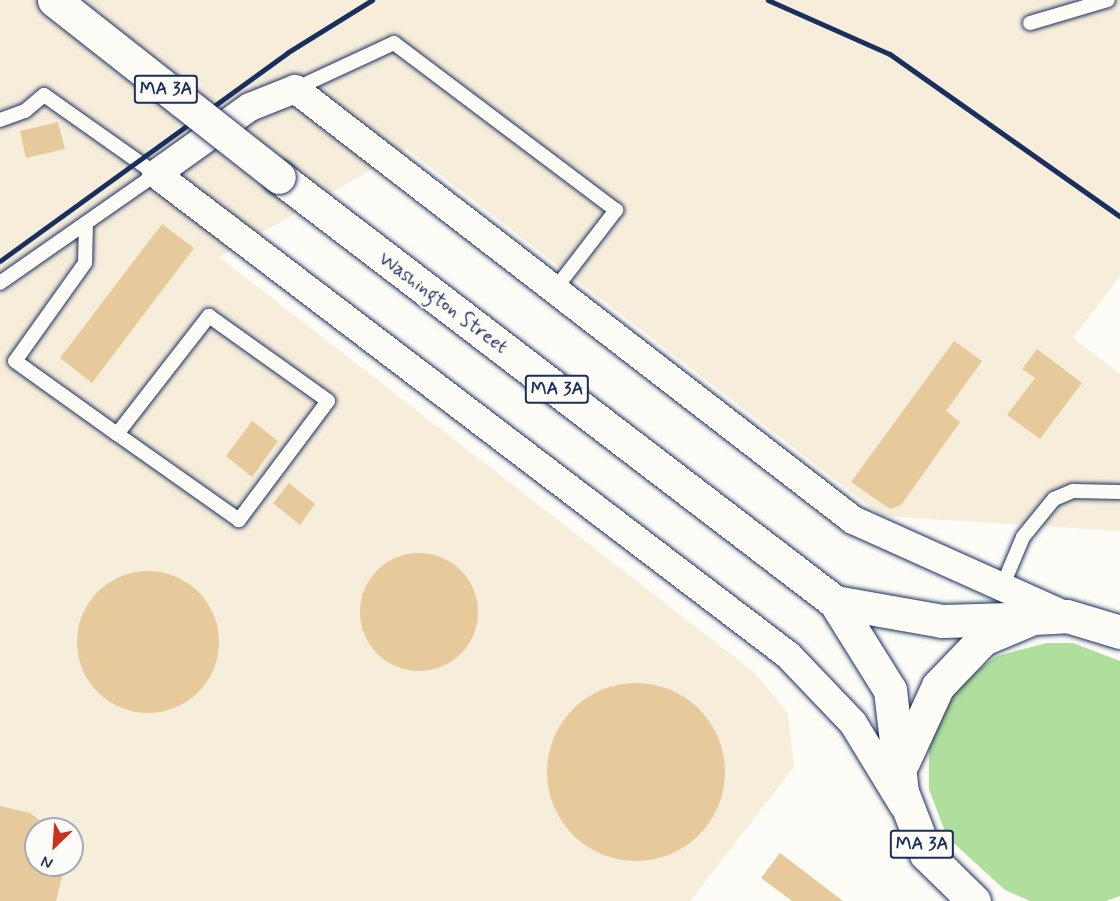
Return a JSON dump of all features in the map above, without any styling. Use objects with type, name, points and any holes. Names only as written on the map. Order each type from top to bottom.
[{"type":"main road","name":"Washington Street","points":[[54,0],[279,177],[835,602],[890,690],[900,769]]},
{"type":"main road","name":"Washington Street","points":[[835,602],[942,621],[1033,618]]},
{"type":"main road","name":"MA 3A","points":[[1033,618],[1067,616],[1116,625]]},
{"type":"main road","points":[[900,769],[938,686],[961,659],[983,639],[1033,618]]},
{"type":"main road","name":"MA 3A","points":[[900,769],[907,812],[926,854],[974,901]]},
{"type":"street","points":[[907,812],[853,723],[788,655],[156,174],[250,107],[295,89],[556,288],[853,520],[1067,616]]},
{"type":"lane","points":[[1030,23],[1108,0]]},
{"type":"lane","points":[[295,89],[394,43],[616,210],[556,288]]},
{"type":"lane","points":[[0,120],[25,111],[44,95],[156,174],[0,283]]},
{"type":"lane","points":[[86,223],[85,263],[15,361],[117,434],[239,520],[328,401],[209,316],[117,434]]},
{"type":"lane","points":[[1002,587],[1023,537],[1054,499],[1073,491],[1120,492]]},
{"type":"shaded area","points":[[0,0],[1120,0],[1120,276],[1073,338],[1120,374],[1120,531],[882,516],[407,149],[219,257],[755,673],[788,714],[794,767],[690,901],[0,901]]},
{"type":"green space","points":[[1047,643],[1073,643],[1120,661],[1120,896],[1106,901],[1030,901],[1005,890],[947,837],[929,789],[929,738],[955,687],[997,656]]},
{"type":"building","points":[[58,122],[65,149],[26,158],[20,131]]},
{"type":"building","points":[[162,224],[194,248],[92,383],[60,358]]},
{"type":"building","points":[[954,341],[982,361],[946,411],[960,422],[901,505],[890,509],[851,482]]},
{"type":"building","points":[[1037,349],[1082,383],[1040,439],[1007,415],[1035,378],[1022,369]]},
{"type":"building","points":[[252,421],[278,441],[252,477],[226,456]]},
{"type":"building","points":[[289,483],[315,504],[300,525],[273,503]]},
{"type":"building","points":[[419,553],[430,554],[452,563],[468,579],[477,601],[477,623],[468,645],[452,661],[430,670],[419,671],[408,670],[386,661],[370,645],[361,623],[360,612],[361,601],[370,579],[386,563],[408,554]]},
{"type":"building","points":[[148,571],[175,577],[198,592],[213,615],[219,642],[213,669],[198,692],[175,707],[148,713],[121,707],[98,692],[83,669],[77,642],[83,615],[98,592],[121,577]]},
{"type":"building","points":[[636,683],[670,690],[699,709],[718,738],[725,772],[718,806],[699,835],[670,854],[636,861],[602,854],[573,835],[554,806],[547,772],[554,738],[573,709],[602,690]]},
{"type":"building","points":[[0,806],[30,813],[35,817],[24,817],[24,877],[62,877],[56,901],[0,901]]},
{"type":"building","points":[[780,853],[843,901],[792,901],[761,878]]},
{"type":"railway","points":[[0,261],[287,53],[372,0]]},
{"type":"railway","points":[[768,0],[890,54],[1120,216]]}]
